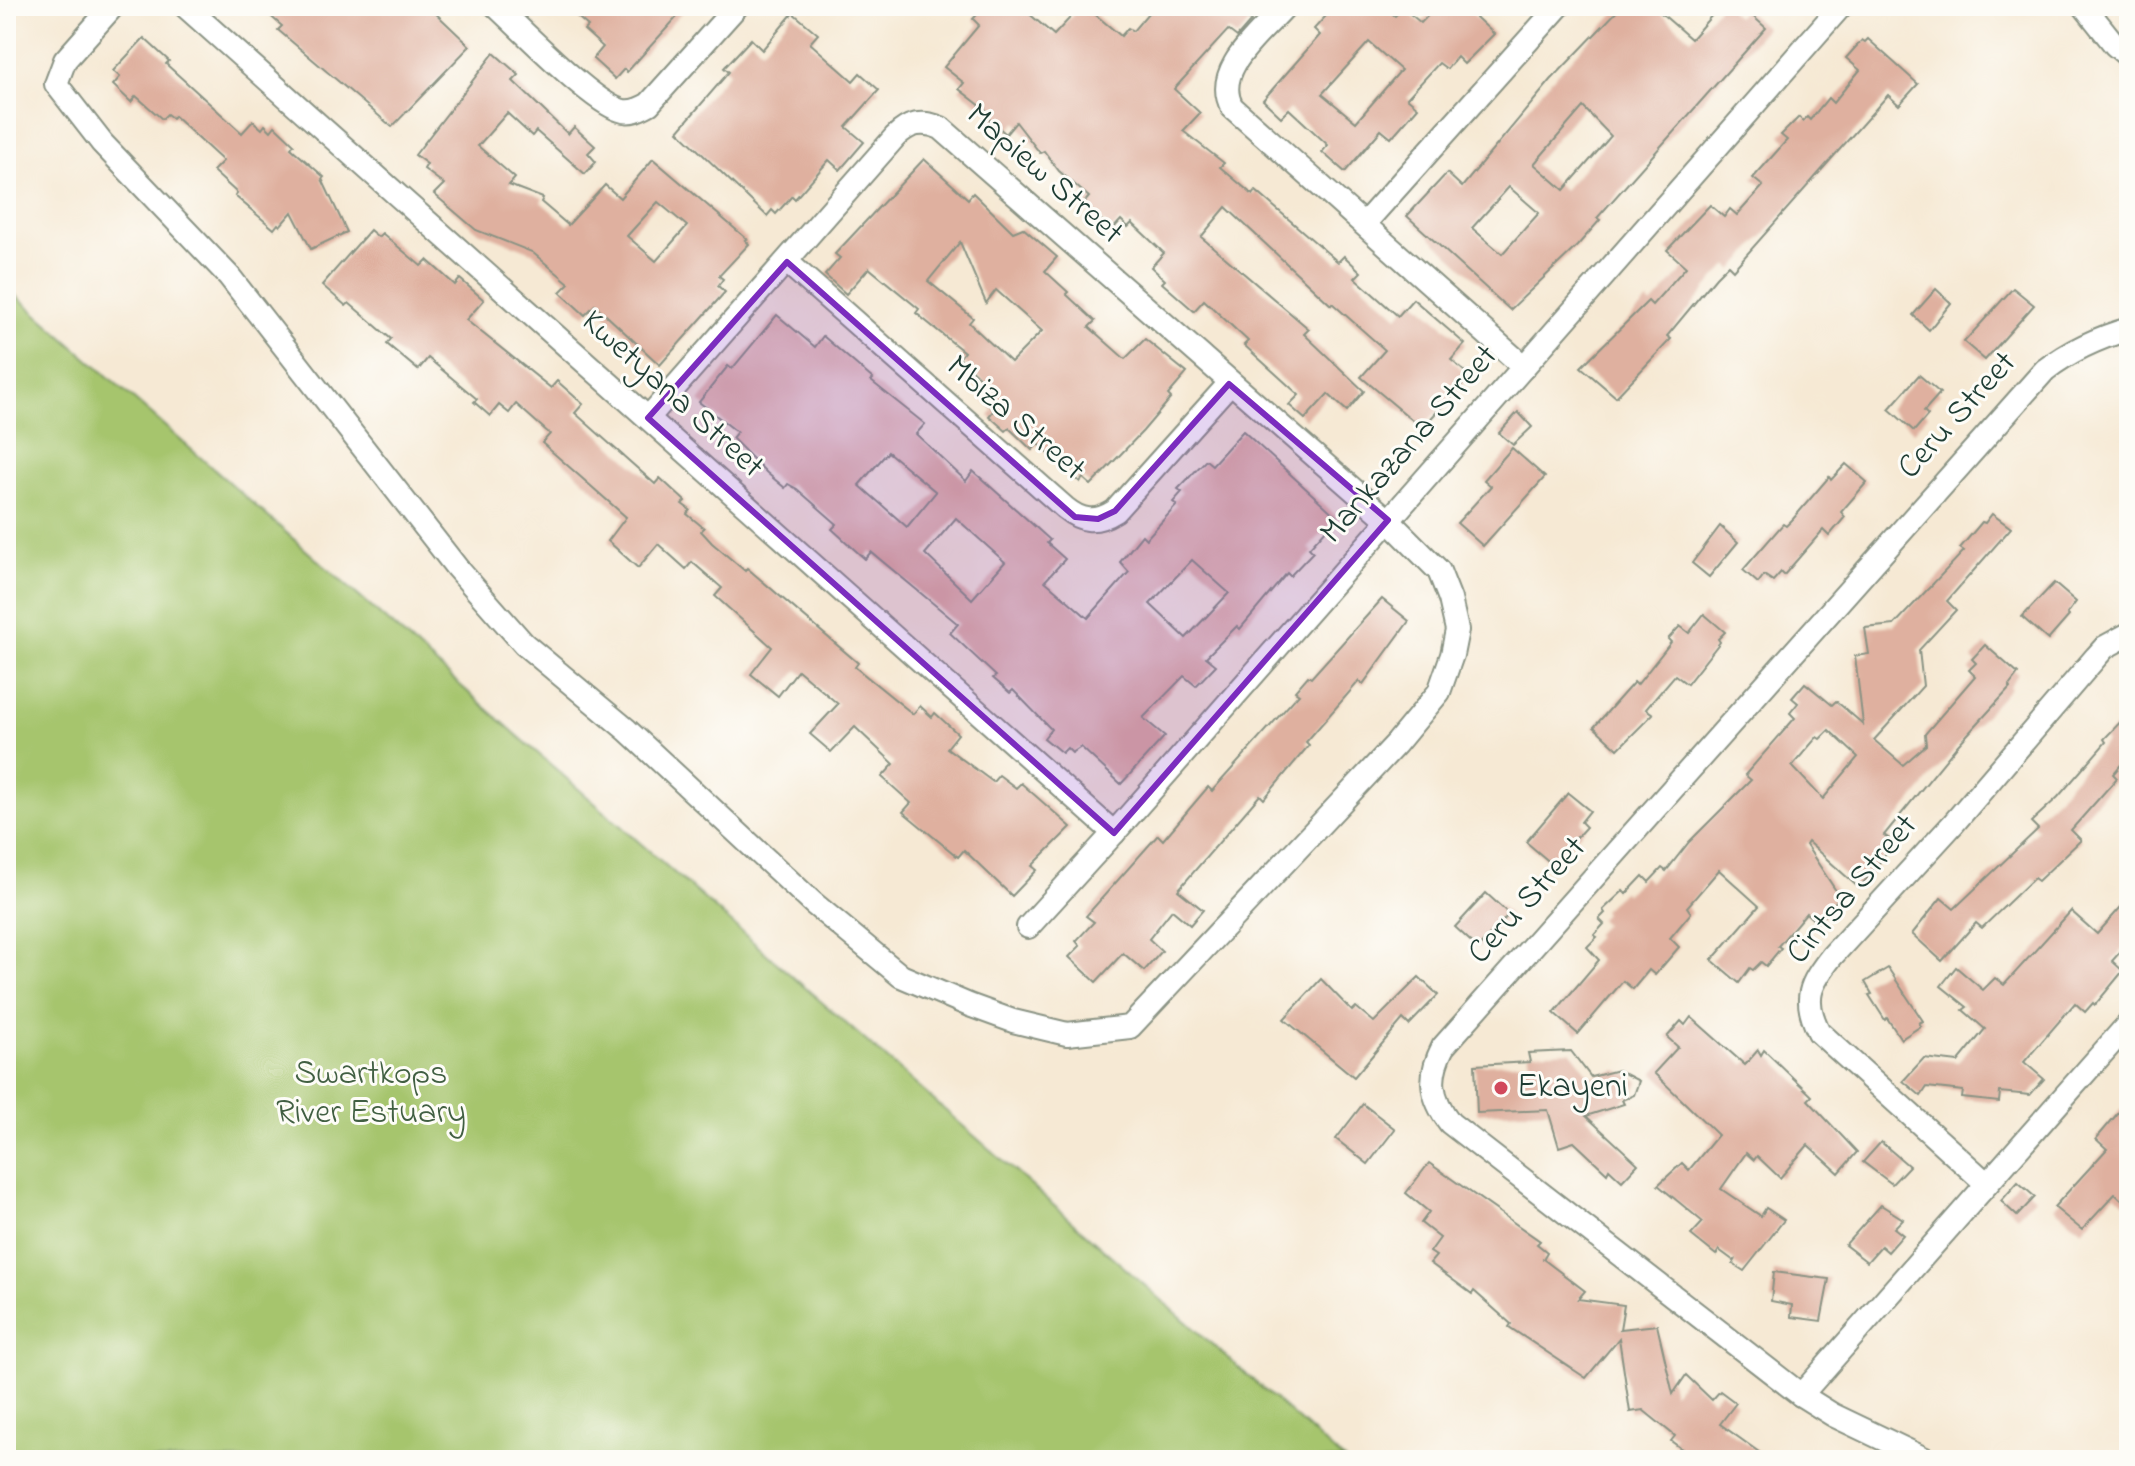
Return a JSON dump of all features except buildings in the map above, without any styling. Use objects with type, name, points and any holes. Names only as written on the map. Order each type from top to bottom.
[{"type":"street","name":"Mapiew Street","points":[[113,6],[63,64],[57,87],[102,143],[229,276],[457,568],[524,644],[627,730],[813,903],[901,976],[1013,1021],[1067,1034],[1130,1027],[1396,744],[1439,692],[1452,655],[1457,630],[1439,571],[1388,520],[1229,384],[998,176],[941,128],[933,125],[916,124],[902,130],[648,418]]},
{"type":"street","name":"Kwetyana Street","points":[[185,6],[1114,833]]},
{"type":"street","points":[[496,6],[589,90],[623,111],[637,110],[649,104],[737,6]]},
{"type":"street","points":[[1285,6],[1233,66],[1227,79],[1228,100],[1235,111],[1524,367]]},
{"type":"street","points":[[1364,224],[1559,6]]},
{"type":"street","name":"Mankazana Street","points":[[1028,927],[1841,6]]},
{"type":"street","points":[[2084,6],[2115,45],[2129,57]]},
{"type":"street","name":"Mbiza Street","points":[[787,262],[1075,517],[1082,519],[1098,519],[1115,511],[1229,384]]},
{"type":"street","name":"Ceru Street","points":[[1927,1460],[1833,1415],[1801,1395],[1450,1123],[1435,1095],[1433,1067],[1443,1047],[2045,370],[2086,343],[2129,329]]},
{"type":"street","name":"Cintsa Street","points":[[1987,1184],[1819,1032],[1811,1016],[1810,991],[1832,956],[1953,824],[2096,657],[2105,647],[2129,634]]},
{"type":"street","points":[[1801,1395],[2129,1023]]},
{"type":"highlighted area","points":[[787,262],[1075,517],[1098,519],[1115,511],[1229,384],[1388,520],[1114,833],[648,418]]},
{"type":"green space","name":"Swartkops River Estuary","points":[[6,287],[1344,1460],[6,1460]]},
{"type":"place","name":"Ekayeni","points":[[1501,1088]]}]
